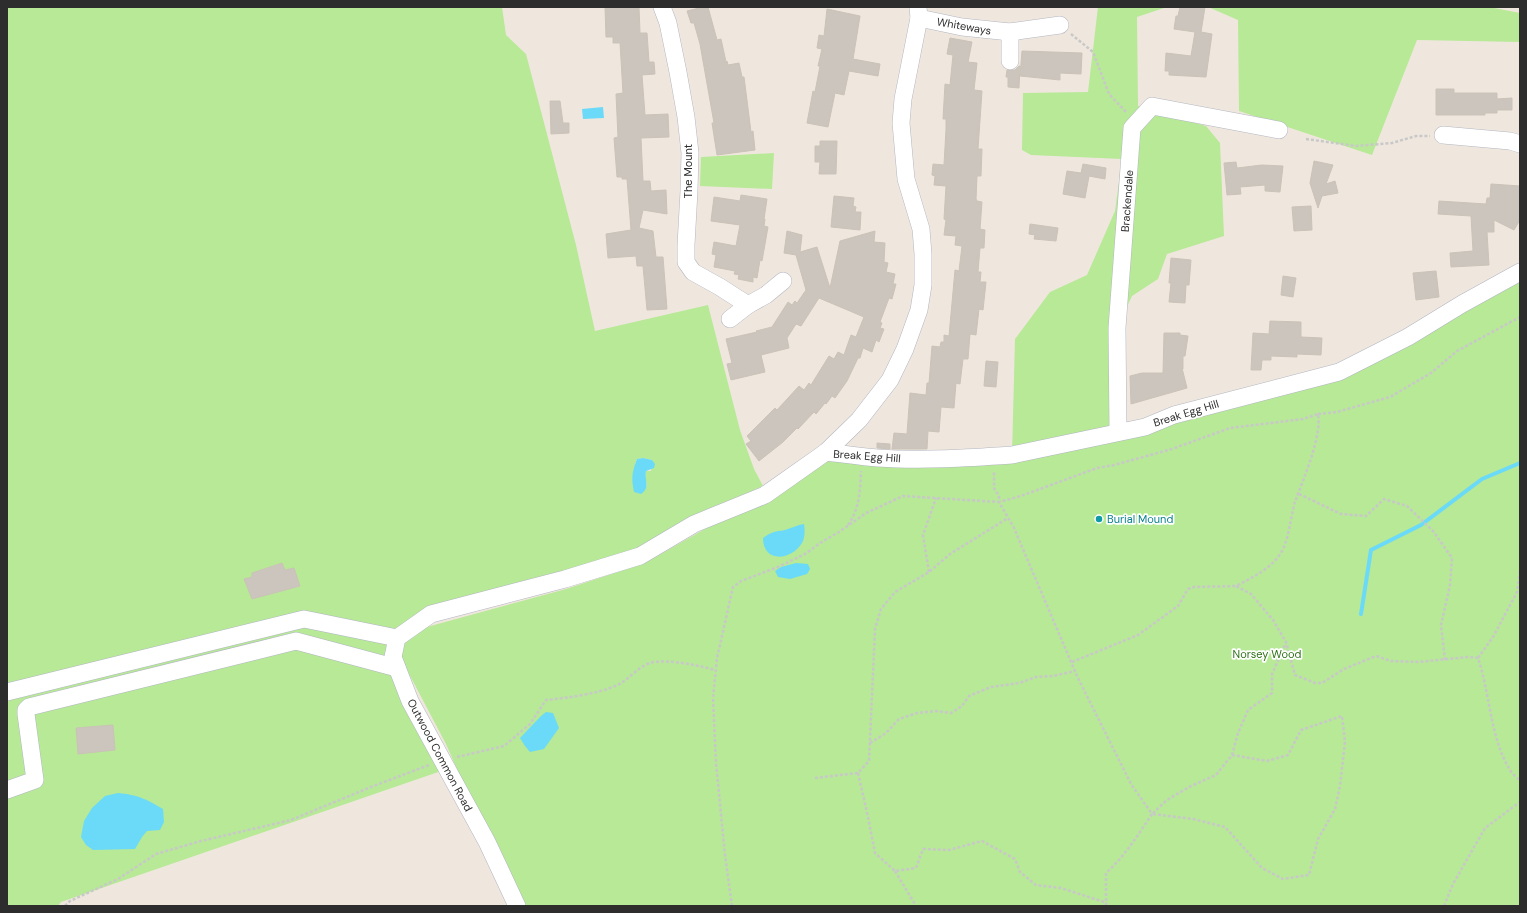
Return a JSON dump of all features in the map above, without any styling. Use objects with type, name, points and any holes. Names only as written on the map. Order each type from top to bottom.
[{"type":"street","name":"The Mount","points":[[662,7],[668,23],[678,72],[686,117],[690,153],[686,262],[693,272],[720,286],[748,306]]},
{"type":"street","points":[[7,692],[304,620],[397,638],[431,614],[564,579],[640,556],[694,524],[765,494],[826,452],[859,420],[890,380],[905,349],[919,310],[923,285],[923,254],[920,229],[906,179],[901,123],[902,99],[919,12]]},
{"type":"street","name":"Whiteways","points":[[919,12],[962,27],[1010,32],[1060,25]]},
{"type":"street","points":[[1010,32],[1010,61]]},
{"type":"street","name":"Brackendale","points":[[1118,432],[1117,328],[1132,128],[1152,106],[1280,130]]},
{"type":"street","points":[[1443,135],[1510,141],[1520,144]]},
{"type":"street","name":"Break Egg Hill","points":[[826,452],[880,458],[940,459],[1012,455],[1145,427],[1174,415],[1339,372],[1408,337],[1462,304],[1520,272]]},
{"type":"street","points":[[730,319],[766,295],[783,281]]},
{"type":"street","name":"Outwood Common Road","points":[[397,638],[393,657],[410,701],[486,842],[517,906]]},
{"type":"street","points":[[7,790],[35,780],[26,714],[26,710],[29,707],[296,641],[397,668]]},
{"type":"path","points":[[1060,25],[1093,52],[1109,94],[1137,123]]},
{"type":"path","points":[[1306,139],[1356,146],[1392,144],[1416,136],[1443,135]]},
{"type":"path","points":[[732,906],[725,856],[716,763],[713,698],[716,658],[733,587],[741,581],[778,567],[805,554],[866,513],[903,496],[999,502],[1021,496],[1097,468],[1114,465],[1172,449],[1230,428],[1303,419],[1318,414],[1337,412],[1390,397],[1431,373],[1457,351],[1520,317]]},
{"type":"path","points":[[1072,662],[1138,635],[1178,606],[1188,589],[1194,587],[1236,586],[1262,572],[1279,556],[1289,531],[1295,503],[1316,439],[1319,420],[1318,414]]},
{"type":"path","points":[[994,456],[994,488],[999,496],[999,502],[1014,528],[1075,671],[1131,784],[1152,814],[1193,819],[1225,827],[1262,868],[1283,878],[1309,875],[1318,839],[1335,809],[1340,786],[1345,742],[1342,716],[1301,730],[1288,755],[1267,761],[1232,755]]},
{"type":"path","points":[[847,527],[855,515],[858,505],[861,468]]},
{"type":"path","points":[[1299,494],[1341,514],[1366,516],[1384,499],[1407,506],[1433,531],[1452,558],[1450,585],[1441,625],[1445,660]]},
{"type":"path","points":[[929,572],[923,535],[936,498]]},
{"type":"path","points":[[815,778],[858,773],[869,761],[875,629],[881,609],[895,592],[929,572],[950,554],[1008,518]]},
{"type":"path","points":[[1478,658],[1493,638],[1517,592],[1520,570]]},
{"type":"path","points":[[1236,586],[1251,594],[1273,620],[1286,642],[1294,675],[1315,683],[1322,683],[1344,669],[1376,656],[1391,661],[1419,662],[1467,657],[1478,658]]},
{"type":"path","points":[[895,871],[916,868],[923,849],[949,850],[982,841],[1015,858],[1020,872],[1036,885],[1061,888],[1106,905],[1106,873],[1124,854],[1152,814],[1167,800],[1189,787],[1216,776],[1232,755],[1238,733],[1248,710],[1272,693],[1272,674],[1286,642]]},
{"type":"path","points":[[1478,658],[1484,676],[1500,749],[1510,770],[1520,781]]},
{"type":"path","points":[[65,906],[70,901],[118,879],[156,854],[201,841],[291,820],[442,760],[504,746],[530,724],[546,700],[572,697],[616,686],[646,665],[654,662],[693,665],[716,670]]},
{"type":"path","points":[[870,743],[886,733],[899,719],[917,713],[936,710],[951,713],[962,706],[969,696],[991,687],[1019,683],[1036,677],[1053,676],[1075,671]]},
{"type":"path","points":[[858,773],[875,853],[895,871],[916,906]]},
{"type":"path","points":[[1444,906],[1453,884],[1485,828],[1520,802]]},
{"type":"green space","name":"Norsey Wood","points":[[7,7],[502,7],[506,35],[526,54],[576,245],[595,331],[708,305],[740,430],[754,469],[763,486],[688,519],[637,552],[436,607],[416,630],[566,589],[645,563],[828,459],[993,460],[1338,373],[1520,275],[1520,906],[517,906],[446,744],[407,670],[447,769],[61,902],[58,906],[7,906]],"holes":[[[643,458],[652,460],[651,471],[646,471],[645,476],[647,487],[635,464],[637,459]]]},
{"type":"green space","points":[[1098,7],[1167,7],[1137,17],[1138,106],[1206,126],[1220,143],[1224,236],[1167,254],[1158,279],[1132,296],[1117,328],[1118,432],[1012,455],[1015,339],[1050,292],[1087,275],[1115,211],[1122,159],[1031,155],[1022,150],[1023,93],[1088,92]]},
{"type":"green space","points":[[1208,7],[1489,7],[1520,13],[1520,42],[1417,40],[1372,155],[1239,111],[1238,20]]},
{"type":"green space","points":[[774,153],[772,189],[700,186],[701,157]]},
{"type":"water","points":[[603,107],[604,118],[583,119],[582,109]]},
{"type":"water","points":[[643,458],[652,460],[655,464],[654,468],[646,471],[646,489],[641,494],[634,492],[632,475],[637,459]]},
{"type":"water","points":[[804,524],[804,539],[797,549],[791,553],[778,557],[768,552],[764,546],[763,538],[769,534]]},
{"type":"water","points":[[796,563],[808,564],[810,569],[807,574],[790,579],[778,577],[775,571],[781,567]]},
{"type":"water","points":[[546,712],[553,713],[559,728],[544,749],[530,752],[520,738]]},
{"type":"water","points":[[118,793],[142,798],[163,809],[164,822],[160,830],[147,831],[135,849],[93,850],[86,845],[81,837],[84,821],[92,808],[105,796]]},
{"type":"building","points":[[605,7],[639,7],[640,33],[647,33],[649,62],[654,62],[655,74],[642,75],[645,115],[668,114],[669,137],[641,138],[643,181],[650,181],[651,191],[666,190],[667,214],[643,210],[639,228],[653,231],[656,257],[663,257],[667,309],[647,310],[643,266],[637,266],[636,256],[608,258],[606,234],[631,230],[627,179],[617,177],[614,138],[618,137],[616,94],[623,93],[620,43],[613,43],[613,37],[606,37]]},
{"type":"building","points":[[708,7],[717,40],[721,39],[726,62],[727,61],[728,65],[739,63],[742,77],[744,77],[751,132],[753,131],[755,150],[717,155],[712,123],[714,123],[700,44],[694,23],[691,23],[687,11]]},
{"type":"building","points":[[1180,7],[1205,7],[1201,32],[1212,34],[1206,77],[1169,75],[1169,71],[1165,71],[1166,53],[1191,56],[1195,32],[1174,29],[1176,16],[1178,16]]},
{"type":"building","points":[[827,9],[860,16],[853,59],[880,64],[878,76],[849,71],[844,95],[835,93],[828,127],[807,123],[813,91],[815,92],[820,66],[818,66],[822,49],[817,48],[819,35],[824,36]]},
{"type":"building","points":[[950,38],[972,42],[968,62],[977,63],[974,90],[982,91],[978,149],[982,149],[981,176],[977,176],[976,199],[977,201],[982,202],[980,229],[985,230],[984,248],[980,248],[978,272],[981,272],[980,282],[986,282],[983,310],[979,309],[976,335],[970,334],[968,359],[963,359],[960,384],[956,383],[954,408],[941,407],[939,432],[928,431],[927,449],[892,449],[894,433],[907,434],[910,393],[926,395],[927,383],[929,383],[932,346],[940,347],[941,342],[944,342],[944,335],[949,336],[955,270],[959,271],[962,246],[955,245],[956,236],[944,235],[946,220],[944,219],[946,186],[934,185],[935,176],[932,175],[933,164],[944,165],[946,119],[943,119],[945,84],[950,85],[953,55],[947,54]]},
{"type":"building","points":[[1022,51],[1082,53],[1081,74],[1060,73],[1060,80],[1020,76]]},
{"type":"building","points":[[1019,66],[1019,88],[1008,87],[1008,77],[1006,77],[1007,70],[1015,70]]},
{"type":"building","points":[[1436,89],[1454,89],[1454,93],[1497,93],[1497,99],[1512,98],[1512,110],[1497,110],[1497,113],[1485,113],[1485,115],[1436,115]]},
{"type":"building","points":[[550,101],[560,101],[563,123],[569,123],[569,133],[551,134]]},
{"type":"building","points":[[820,141],[837,141],[836,174],[819,174],[820,162],[815,162],[815,146],[820,146]]},
{"type":"building","points":[[1314,161],[1333,165],[1326,184],[1335,181],[1338,193],[1322,196],[1318,208],[1310,183]]},
{"type":"building","points":[[1236,162],[1237,168],[1262,165],[1283,166],[1280,192],[1265,191],[1265,185],[1240,187],[1241,194],[1227,195],[1224,163]]},
{"type":"building","points":[[1083,164],[1106,168],[1105,179],[1089,176],[1085,198],[1063,194],[1067,171],[1081,173]]},
{"type":"building","points":[[1491,184],[1520,186],[1520,220],[1514,230],[1494,220],[1494,232],[1487,232],[1489,265],[1451,267],[1450,253],[1473,251],[1471,216],[1438,214],[1439,201],[1486,204],[1487,198],[1490,198]]},
{"type":"building","points":[[741,195],[767,199],[764,226],[768,227],[762,261],[760,260],[757,278],[753,277],[753,282],[738,279],[739,275],[734,274],[735,271],[714,267],[716,255],[712,254],[714,242],[736,246],[740,225],[711,221],[714,197],[740,201]]},
{"type":"building","points":[[834,196],[854,198],[853,206],[856,207],[855,212],[861,212],[860,230],[831,227]]},
{"type":"building","points":[[1311,206],[1312,230],[1294,231],[1292,207]]},
{"type":"building","points":[[1030,224],[1058,228],[1056,241],[1034,239],[1035,235],[1029,234]]},
{"type":"building","points":[[787,231],[802,235],[800,252],[817,247],[830,288],[840,241],[875,231],[874,242],[885,243],[884,262],[888,263],[886,272],[895,274],[893,284],[896,284],[892,299],[889,298],[880,322],[882,323],[880,328],[884,329],[879,342],[876,340],[872,352],[863,348],[860,358],[858,358],[847,381],[835,398],[832,396],[816,414],[814,412],[798,429],[797,428],[783,442],[759,461],[746,444],[751,441],[747,436],[775,408],[777,410],[799,386],[804,390],[809,383],[811,385],[829,356],[834,359],[838,352],[844,355],[851,335],[856,337],[864,317],[819,298],[801,326],[796,324],[787,338],[789,348],[761,355],[765,372],[731,380],[727,364],[732,363],[726,339],[772,327],[788,302],[792,305],[795,301],[797,303],[806,290],[796,255],[784,253]]},
{"type":"building","points":[[1171,258],[1191,260],[1189,285],[1186,285],[1185,303],[1169,302]]},
{"type":"building","points":[[1436,271],[1439,297],[1416,300],[1413,273]]},
{"type":"building","points":[[1283,276],[1296,278],[1293,297],[1281,295]]},
{"type":"building","points":[[1270,321],[1301,322],[1301,337],[1322,338],[1321,355],[1297,354],[1297,357],[1271,356],[1271,360],[1262,360],[1261,370],[1251,370],[1253,333],[1269,334]]},
{"type":"building","points":[[1164,333],[1180,333],[1180,335],[1188,336],[1185,356],[1183,356],[1183,369],[1182,368],[1187,388],[1131,404],[1130,376],[1142,373],[1163,373]]},
{"type":"building","points":[[986,361],[998,362],[996,387],[984,386]]},
{"type":"building","points":[[877,443],[890,444],[890,449],[877,448]]},
{"type":"building","points":[[282,563],[285,570],[294,568],[300,586],[252,599],[244,579],[252,577],[252,573]]},
{"type":"building","points":[[113,725],[115,750],[78,754],[76,728]]},
{"type":"waterway","points":[[1361,614],[1371,550],[1421,525],[1482,479],[1520,463]]},
{"type":"place","name":"Burial Mound","points":[[1099,519]]}]
